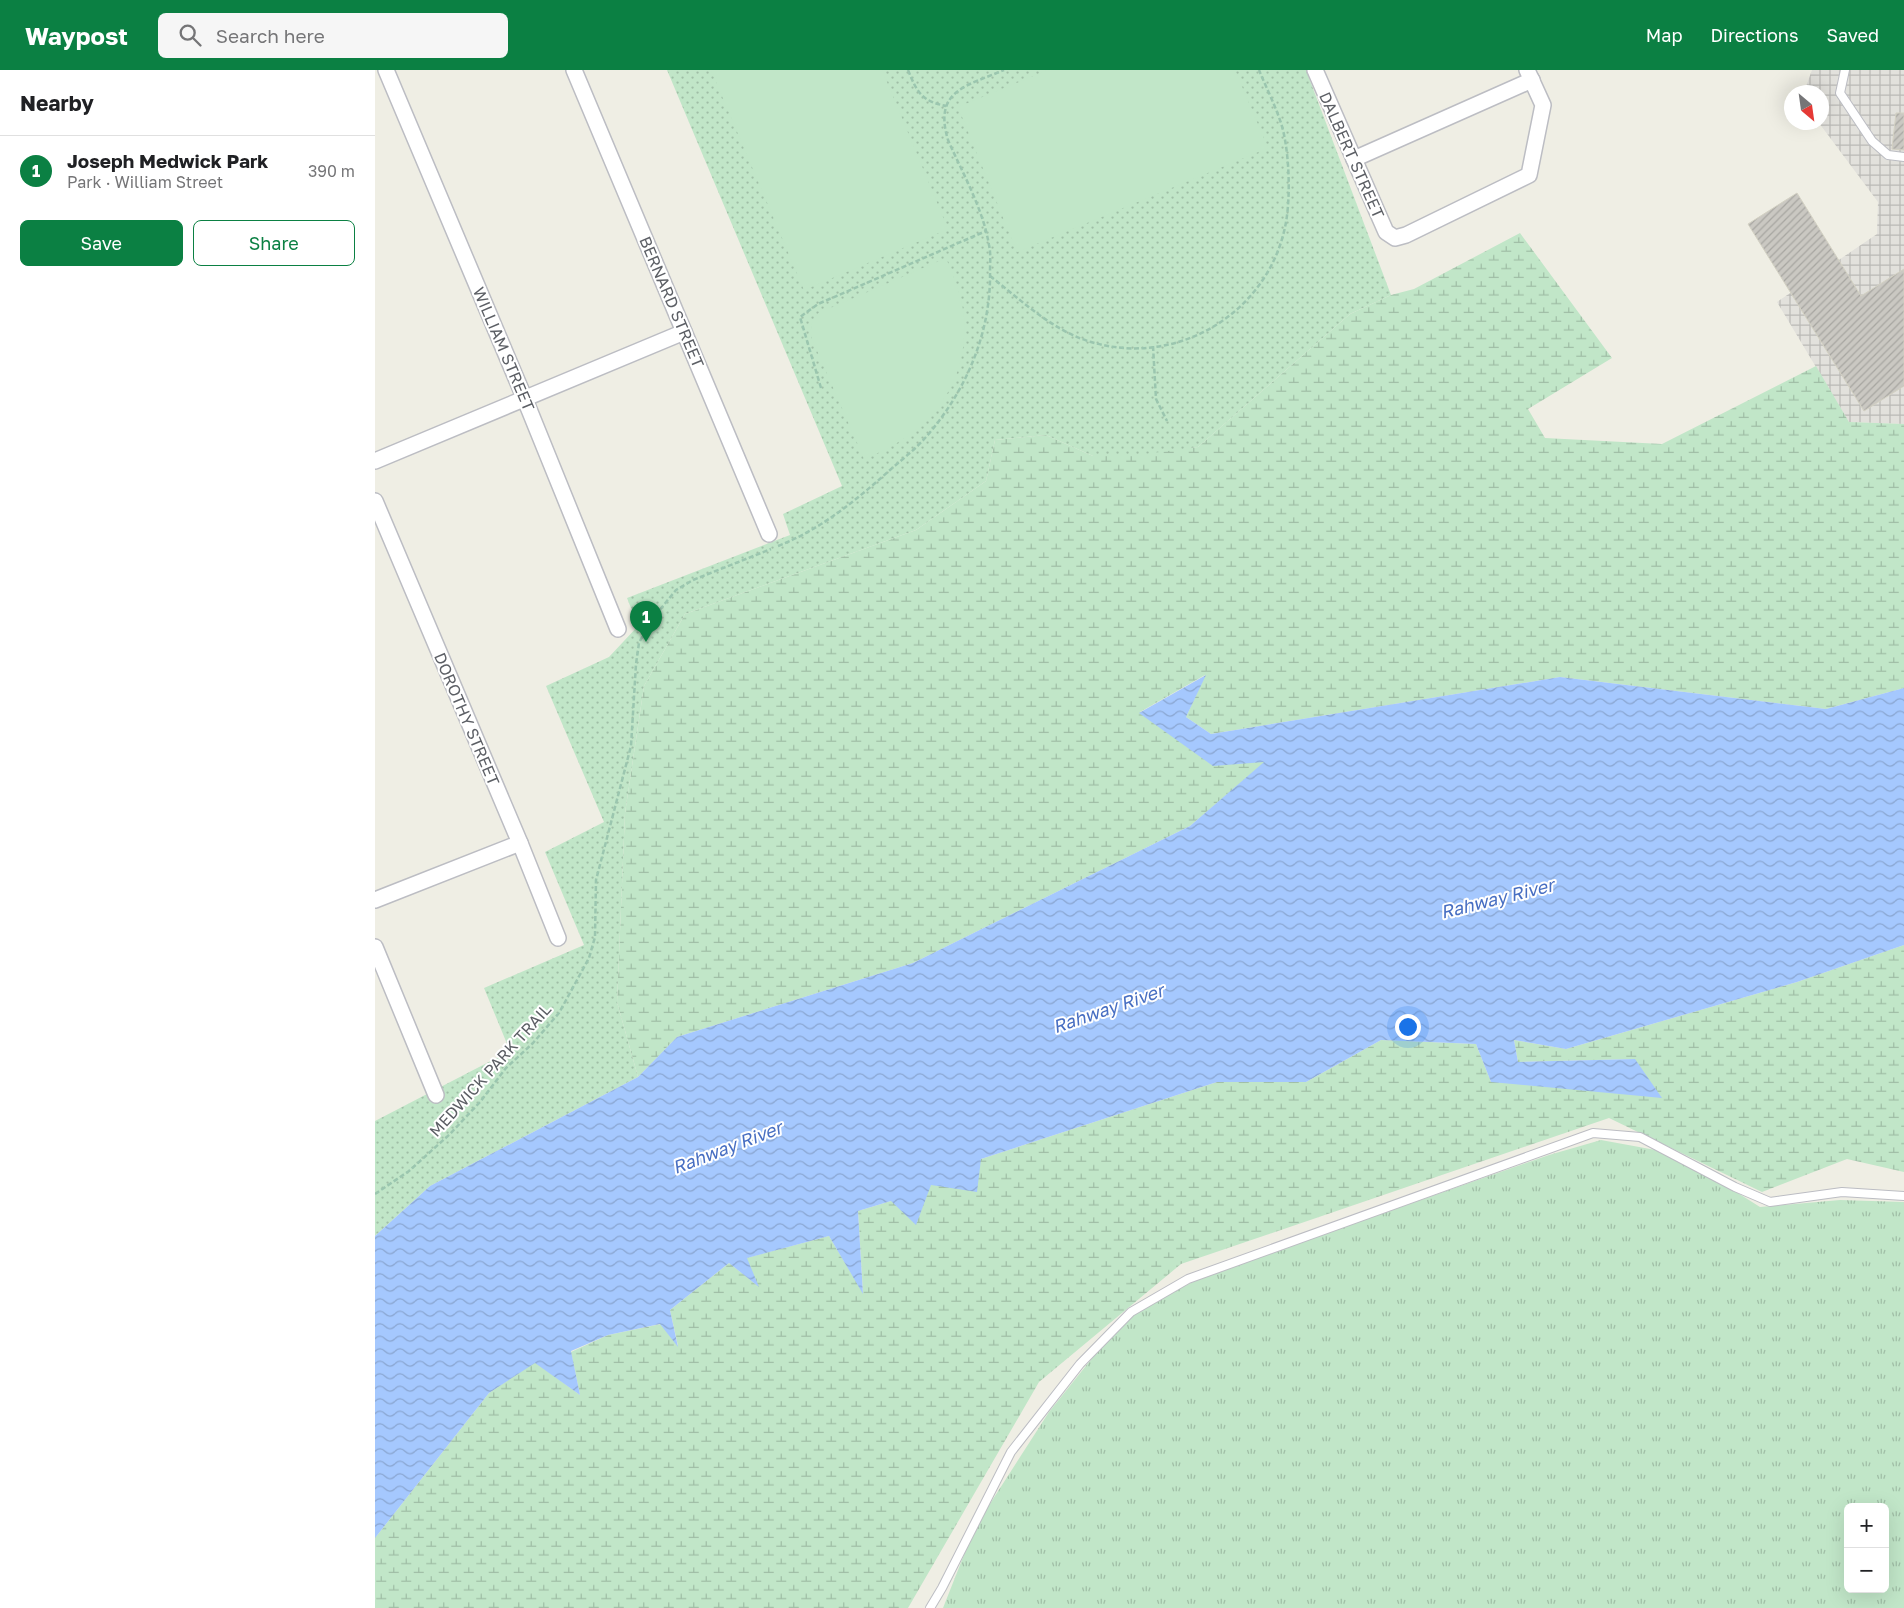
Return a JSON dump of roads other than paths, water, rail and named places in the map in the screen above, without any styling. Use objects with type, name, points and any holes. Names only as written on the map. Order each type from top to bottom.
[{"type":"street","name":"WILLIAM STREET","points":[[386,70],[524,397],[617,629]]},
{"type":"street","name":"BERNARD STREET","points":[[573,70],[769,534]]},
{"type":"street","name":"DALBERT STREET","points":[[1318,71],[1386,232],[1395,238],[1406,235],[1529,175],[1543,105],[1530,75]]},
{"type":"street","points":[[1354,159],[1530,75]]},
{"type":"street","points":[[375,461],[524,397],[685,332]]},
{"type":"street","name":"DOROTHY STREET","points":[[375,501],[520,843],[558,938]]},
{"type":"street","points":[[375,900],[520,843]]},
{"type":"street","points":[[375,947],[436,1095]]},
{"type":"lane","points":[[1845,70],[1840,93],[1872,141],[1888,155],[1904,157]]},
{"type":"lane","points":[[930,1608],[1011,1452],[1079,1364],[1131,1312],[1187,1280],[1593,1134],[1640,1137],[1735,1188],[1770,1202],[1841,1192],[1904,1196]]},
{"type":"water","name":"Rahway River","points":[[1206,675],[1186,717],[1211,734],[1560,677],[1826,709],[1904,688],[1904,945],[1797,982],[1566,1049],[1514,1040],[1518,1062],[1635,1059],[1662,1098],[1491,1082],[1476,1044],[1381,1040],[1306,1082],[1217,1082],[981,1159],[977,1192],[931,1185],[916,1225],[891,1201],[858,1211],[863,1294],[829,1236],[747,1258],[759,1287],[729,1263],[670,1310],[678,1347],[660,1324],[608,1335],[571,1351],[580,1395],[535,1363],[489,1393],[375,1538],[375,1236],[430,1186],[638,1077],[677,1037],[913,963],[1190,826],[1264,762],[1213,766],[1139,713]]},
{"type":"place","name":"Joseph Medwick Park","points":[[646,642]]}]
